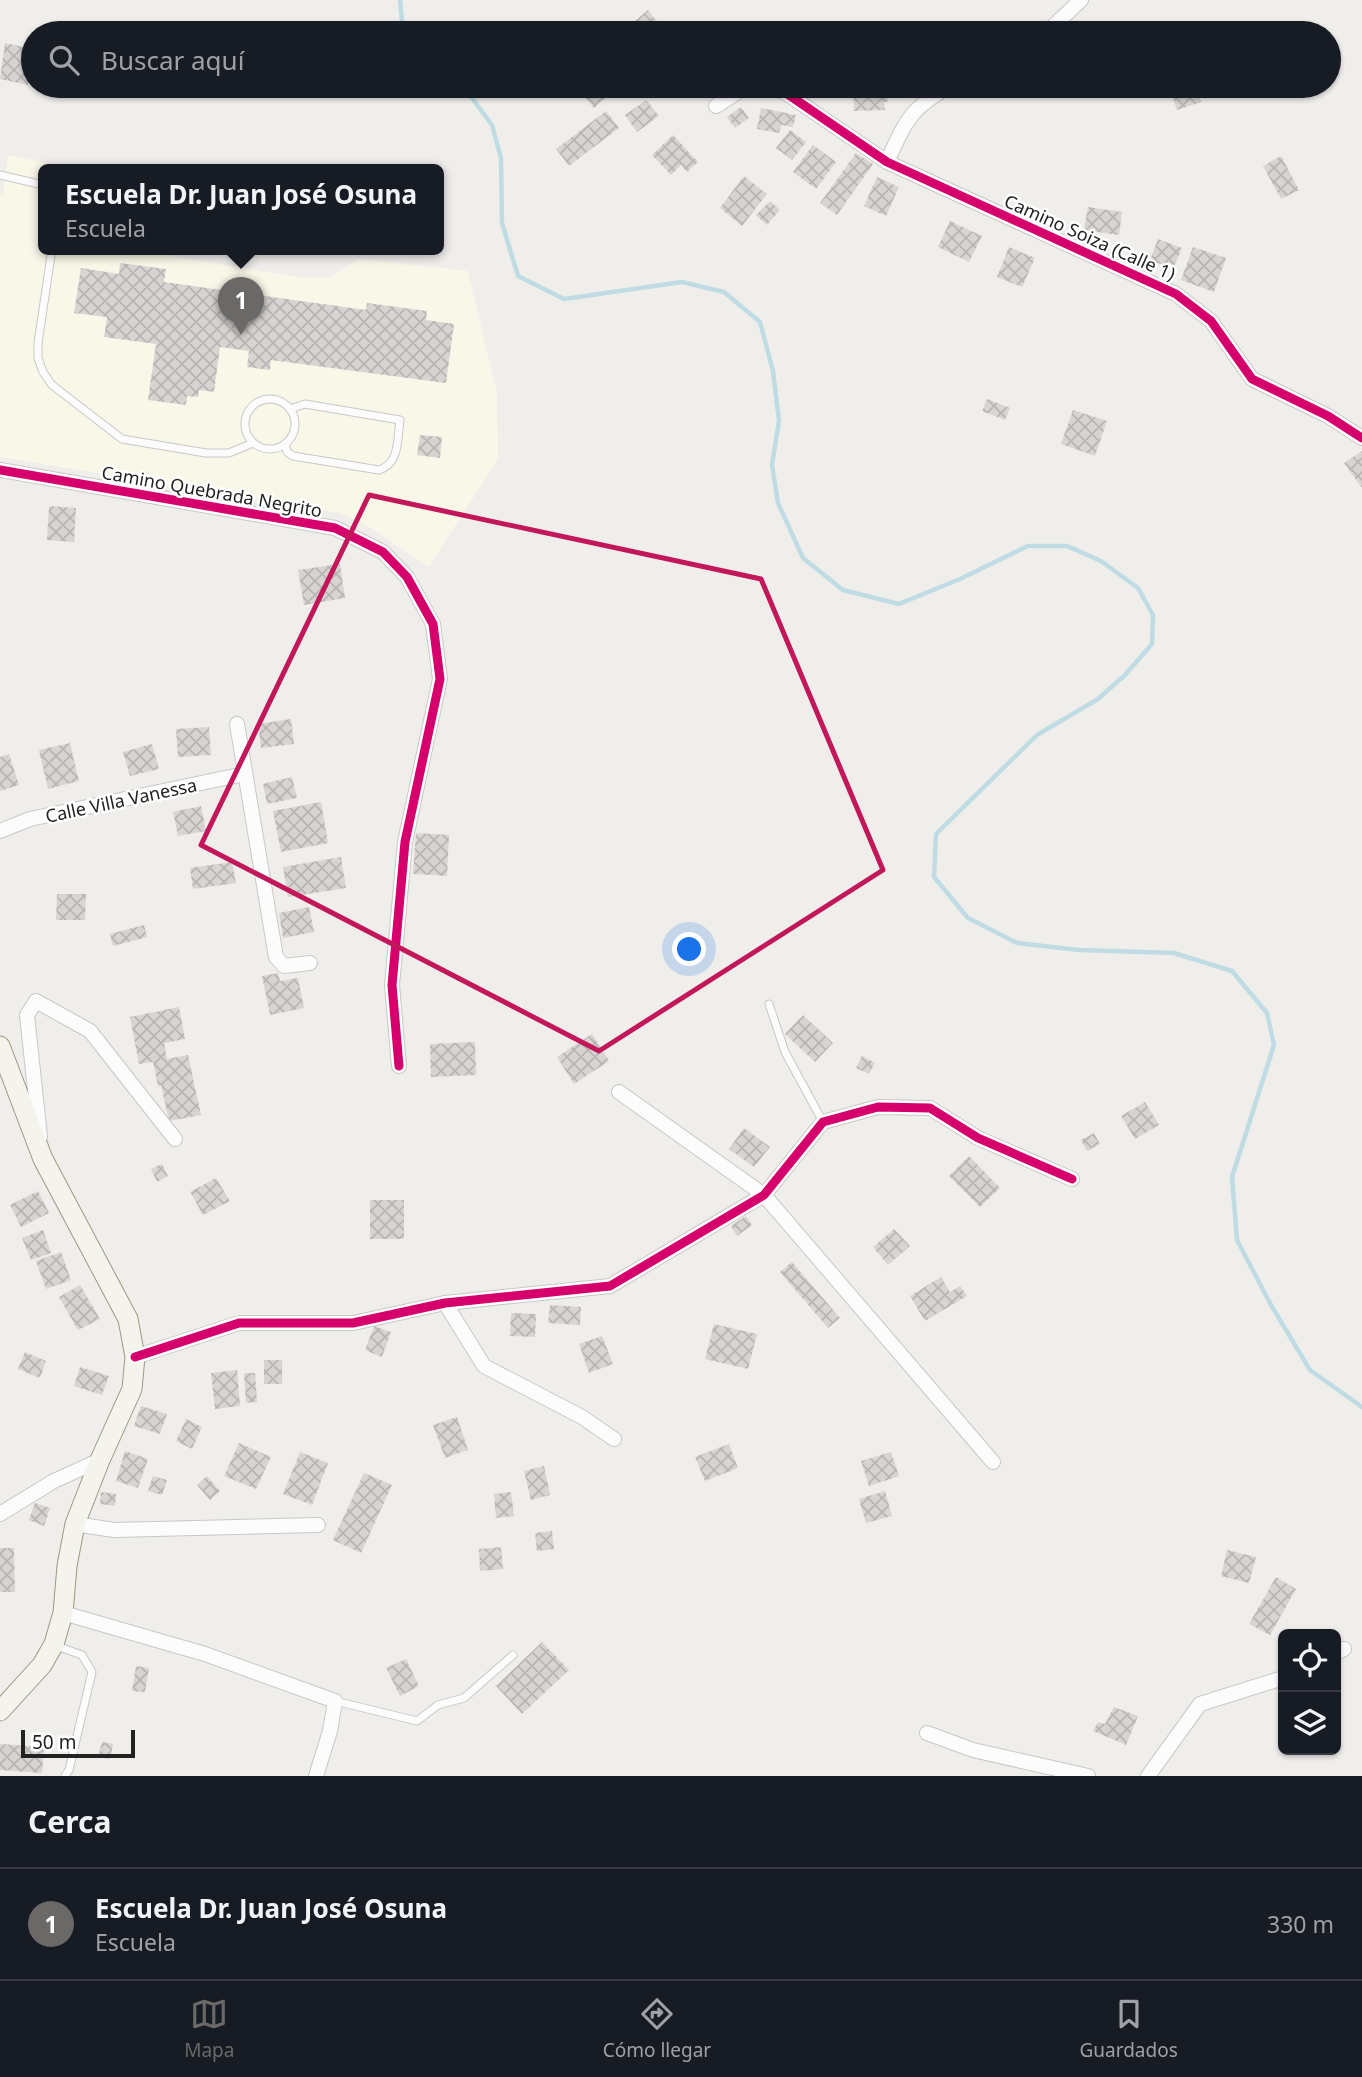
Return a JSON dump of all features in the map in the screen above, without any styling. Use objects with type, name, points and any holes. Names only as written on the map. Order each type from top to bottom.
[{"type":"main road","points":[[0,1046],[43,1159],[128,1319],[135,1357],[132,1389],[75,1524],[66,1566],[63,1613],[54,1644],[42,1665],[0,1711]]},
{"type":"street","points":[[1059,21],[1081,0]]},
{"type":"street","points":[[716,106],[728,98]]},
{"type":"street","name":"Camino Soiza (Calle 1)","points":[[793,98],[887,162],[1176,294],[1211,321],[1252,379],[1328,416],[1362,438]]},
{"type":"street","points":[[887,162],[906,119],[928,98]]},
{"type":"street","name":"Camino Quebrada Negrito","points":[[0,470],[335,528],[383,552],[407,577],[433,624],[440,679],[405,842],[393,985],[400,1066]]},
{"type":"street","points":[[236,724],[276,957],[284,966],[310,963]]},
{"type":"street","name":"Calle Villa Vanessa","points":[[0,831],[30,819],[243,774]]},
{"type":"street","points":[[43,1159],[27,1015],[36,1001],[90,1031],[175,1139]]},
{"type":"street","points":[[619,1092],[764,1195],[993,1462]]},
{"type":"street","points":[[135,1357],[239,1323],[353,1323],[445,1303],[610,1286],[764,1195],[823,1122],[878,1107],[930,1108],[978,1138],[1072,1179]]},
{"type":"street","points":[[445,1303],[484,1366],[582,1417],[614,1439]]},
{"type":"street","points":[[0,1514],[54,1481],[100,1460]]},
{"type":"street","points":[[75,1524],[114,1530],[318,1525]]},
{"type":"street","points":[[63,1613],[205,1654],[335,1701],[330,1731],[316,1776]]},
{"type":"street","points":[[1148,1776],[1200,1704],[1278,1680]]},
{"type":"street","points":[[927,1733],[1039,1771],[1088,1776]]},
{"type":"lane","points":[[0,175],[38,184]]},
{"type":"lane","points":[[50,255],[38,358],[52,385],[122,439],[206,453],[229,453],[253,443]]},
{"type":"lane","points":[[263,399],[273,399],[283,402],[290,409],[295,427],[292,437],[285,444],[276,449],[266,449],[253,443],[245,430],[244,420],[254,404],[263,399]]},
{"type":"lane","points":[[285,444],[292,456],[379,470],[388,467],[394,460],[400,420],[304,404],[290,409]]},
{"type":"lane","points":[[769,1004],[785,1052],[823,1122]]},
{"type":"lane","points":[[54,1644],[82,1655],[92,1672],[69,1770],[65,1776]]},
{"type":"lane","points":[[335,1701],[417,1721],[438,1705],[464,1698],[513,1655]]},
{"type":"highlighted area","points":[[369,495],[761,579],[883,870],[599,1051],[201,845]]},
{"type":"shaded area","points":[[8,155],[50,164],[38,164],[38,255],[165,255],[299,277],[331,277],[359,259],[468,271],[497,393],[498,459],[429,567],[368,526],[340,513],[0,457],[0,195],[3,194]]},
{"type":"building","points":[[648,10],[657,21],[635,21]]},
{"type":"building","points":[[5,43],[21,46],[21,84],[0,79]]},
{"type":"building","points":[[586,98],[606,98],[594,108]]},
{"type":"building","points":[[853,98],[888,98],[888,102],[884,102],[885,110],[854,111]]},
{"type":"building","points":[[1173,98],[1200,98],[1201,102],[1177,110]]},
{"type":"building","points":[[646,100],[659,116],[637,132],[625,115]]},
{"type":"building","points":[[741,107],[749,118],[735,128],[727,117]]},
{"type":"building","points":[[761,108],[796,115],[793,127],[781,125],[779,133],[757,129]]},
{"type":"building","points":[[606,111],[619,128],[569,166],[556,149]]},
{"type":"building","points":[[790,130],[806,142],[792,160],[776,148]]},
{"type":"building","points":[[673,135],[698,162],[687,172],[681,165],[671,175],[652,155]]},
{"type":"building","points":[[813,145],[836,162],[816,189],[793,172]]},
{"type":"building","points":[[856,153],[873,164],[837,215],[820,203]]},
{"type":"building","points":[[1281,156],[1299,190],[1281,199],[1263,166]]},
{"type":"building","points":[[744,176],[767,194],[742,226],[720,208]]},
{"type":"building","points":[[877,177],[899,187],[886,216],[864,206]]},
{"type":"building","points":[[770,201],[780,210],[767,225],[756,215]]},
{"type":"building","points":[[1088,207],[1122,212],[1119,235],[1084,230]]},
{"type":"building","points":[[950,221],[982,236],[969,262],[938,247]]},
{"type":"building","points":[[1158,239],[1182,248],[1173,269],[1150,260]]},
{"type":"building","points":[[1009,247],[1035,258],[1022,287],[997,277]]},
{"type":"building","points":[[1193,247],[1226,258],[1214,292],[1181,280]]},
{"type":"building","points":[[120,263],[166,269],[164,282],[366,310],[367,303],[427,311],[426,320],[454,324],[446,383],[271,360],[270,370],[247,367],[249,351],[220,347],[214,392],[199,390],[198,397],[187,396],[186,405],[148,400],[156,344],[104,337],[107,317],[74,313],[81,268],[119,274]]},
{"type":"building","points":[[987,399],[1010,408],[1005,420],[982,411]]},
{"type":"building","points":[[1073,410],[1107,421],[1095,456],[1061,444]]},
{"type":"building","points":[[420,435],[442,437],[440,458],[417,455]]},
{"type":"building","points":[[1362,451],[1362,488],[1344,463]]},
{"type":"building","points":[[49,506],[76,508],[74,542],[47,540]]},
{"type":"building","points":[[340,564],[345,598],[304,605],[298,570]]},
{"type":"building","points":[[291,719],[294,744],[261,748],[258,724]]},
{"type":"building","points":[[209,727],[211,755],[178,757],[176,729]]},
{"type":"building","points":[[70,743],[79,781],[48,789],[39,750]]},
{"type":"building","points":[[152,744],[159,769],[130,776],[123,752]]},
{"type":"building","points":[[9,754],[19,785],[0,791],[0,757]]},
{"type":"building","points":[[292,777],[297,798],[267,804],[263,784]]},
{"type":"building","points":[[321,802],[328,843],[281,852],[273,811]]},
{"type":"building","points":[[201,806],[206,831],[178,836],[173,812]]},
{"type":"building","points":[[416,833],[449,835],[447,876],[413,874]]},
{"type":"building","points":[[341,857],[346,888],[288,897],[283,867]]},
{"type":"building","points":[[232,862],[236,883],[193,889],[190,868]]},
{"type":"building","points":[[57,894],[86,894],[85,920],[56,920]]},
{"type":"building","points":[[309,907],[314,932],[283,938],[279,913]]},
{"type":"building","points":[[144,925],[147,937],[113,946],[110,934]]},
{"type":"building","points":[[278,973],[280,981],[298,978],[304,1008],[270,1015],[262,976]]},
{"type":"building","points":[[179,1007],[185,1039],[164,1043],[167,1059],[188,1055],[201,1115],[169,1121],[153,1062],[139,1064],[130,1017]]},
{"type":"building","points":[[803,1015],[833,1043],[815,1062],[785,1034]]},
{"type":"building","points":[[592,1034],[609,1061],[574,1084],[557,1057]]},
{"type":"building","points":[[475,1042],[476,1075],[431,1077],[430,1044]]},
{"type":"building","points":[[862,1056],[875,1063],[869,1074],[856,1068]]},
{"type":"building","points":[[1145,1102],[1159,1125],[1135,1139],[1121,1116]]},
{"type":"building","points":[[744,1128],[770,1147],[754,1167],[729,1149]]},
{"type":"building","points":[[1094,1133],[1100,1144],[1087,1151],[1081,1140]]},
{"type":"building","points":[[969,1156],[1000,1188],[980,1207],[949,1176]]},
{"type":"building","points":[[162,1164],[168,1176],[157,1182],[151,1169]]},
{"type":"building","points":[[216,1178],[230,1201],[203,1215],[190,1192]]},
{"type":"building","points":[[38,1191],[49,1213],[21,1227],[10,1205]]},
{"type":"building","points":[[370,1200],[404,1200],[404,1239],[370,1239]]},
{"type":"building","points":[[746,1216],[752,1225],[737,1236],[731,1226]]},
{"type":"building","points":[[894,1229],[910,1246],[888,1265],[873,1247]]},
{"type":"building","points":[[43,1230],[51,1253],[31,1260],[22,1238]]},
{"type":"building","points":[[61,1252],[71,1280],[46,1289],[36,1261]]},
{"type":"building","points":[[792,1262],[840,1318],[828,1328],[780,1272]]},
{"type":"building","points":[[941,1277],[950,1292],[960,1286],[967,1296],[925,1321],[910,1296]]},
{"type":"building","points":[[80,1285],[100,1319],[78,1330],[59,1297]]},
{"type":"building","points":[[550,1305],[581,1307],[580,1325],[548,1323]]},
{"type":"building","points":[[511,1313],[536,1314],[535,1337],[510,1336]]},
{"type":"building","points":[[714,1324],[757,1334],[748,1369],[705,1359]]},
{"type":"building","points":[[374,1326],[391,1332],[382,1357],[365,1350]]},
{"type":"building","points":[[602,1336],[613,1364],[589,1373],[579,1344]]},
{"type":"building","points":[[25,1352],[46,1361],[40,1378],[18,1369]]},
{"type":"building","points":[[264,1360],[282,1360],[282,1384],[264,1384]]},
{"type":"building","points":[[80,1367],[109,1376],[102,1395],[74,1386]]},
{"type":"building","points":[[237,1370],[240,1406],[215,1409],[211,1373]]},
{"type":"building","points":[[244,1373],[255,1373],[257,1402],[246,1403]]},
{"type":"building","points":[[141,1406],[167,1414],[160,1434],[134,1426]]},
{"type":"building","points":[[457,1417],[468,1450],[445,1458],[433,1425]]},
{"type":"building","points":[[186,1419],[202,1427],[192,1449],[176,1441]]},
{"type":"building","points":[[239,1443],[271,1457],[256,1489],[224,1476]]},
{"type":"building","points":[[729,1444],[738,1468],[705,1481],[695,1457]]},
{"type":"building","points":[[125,1451],[148,1459],[138,1488],[116,1481]]},
{"type":"building","points":[[300,1452],[328,1463],[312,1505],[283,1494]]},
{"type":"building","points":[[891,1452],[899,1476],[869,1486],[861,1461]]},
{"type":"building","points":[[544,1466],[550,1495],[531,1500],[524,1471]]},
{"type":"building","points":[[364,1473],[392,1485],[361,1553],[333,1540]]},
{"type":"building","points":[[153,1476],[167,1480],[162,1495],[148,1491]]},
{"type":"building","points":[[207,1476],[220,1491],[210,1500],[197,1485]]},
{"type":"building","points":[[885,1491],[892,1516],[866,1523],[859,1499]]},
{"type":"building","points":[[101,1492],[116,1494],[115,1506],[100,1504]]},
{"type":"building","points":[[511,1492],[514,1516],[496,1518],[494,1494]]},
{"type":"building","points":[[35,1503],[50,1508],[44,1526],[29,1520]]},
{"type":"building","points":[[552,1531],[554,1549],[537,1551],[535,1533]]},
{"type":"building","points":[[501,1547],[503,1569],[480,1571],[479,1549]]},
{"type":"building","points":[[0,1548],[14,1548],[15,1592],[0,1592]]},
{"type":"building","points":[[1227,1550],[1256,1557],[1249,1583],[1221,1576]]},
{"type":"building","points":[[1276,1577],[1296,1589],[1270,1635],[1249,1624]]},
{"type":"building","points":[[542,1642],[569,1670],[522,1714],[496,1686]]},
{"type":"building","points":[[406,1659],[419,1686],[400,1696],[386,1668]]},
{"type":"building","points":[[136,1666],[149,1668],[145,1692],[132,1691]]},
{"type":"building","points":[[1114,1707],[1138,1716],[1126,1745],[1093,1731],[1098,1722],[1105,1724]]},
{"type":"building","points":[[102,1742],[113,1744],[110,1759],[98,1757]]},
{"type":"building","points":[[0,1744],[44,1747],[42,1773],[0,1770]]},
{"type":"waterway","points":[[400,0],[402,21]]},
{"type":"waterway","points":[[472,98],[492,125],[501,158],[502,223],[518,276],[564,299],[682,282],[724,292],[760,322],[773,371],[779,421],[772,465],[778,503],[803,558],[843,590],[899,604],[960,579],[1028,546],[1067,546],[1101,561],[1138,588],[1153,615],[1152,644],[1125,675],[1098,699],[1037,735],[936,834],[934,877],[968,918],[1017,943],[1079,950],[1174,953],[1232,971],[1267,1013],[1274,1045],[1232,1177],[1237,1240],[1271,1305],[1310,1370],[1362,1407]]},
{"type":"cycle path","points":[[793,98],[887,162],[1176,294],[1211,321],[1252,379],[1328,416],[1362,438]]},
{"type":"cycle path","points":[[0,470],[335,528],[383,552],[407,577],[433,624],[440,679],[405,842],[392,985],[399,1066]]},
{"type":"cycle path","points":[[135,1357],[239,1323],[353,1323],[445,1303],[610,1286],[764,1195],[823,1122],[878,1107],[930,1108],[978,1138],[1072,1179]]},
{"type":"place","name":"Escuela Dr. Juan José Osuna","points":[[241,335]]}]
